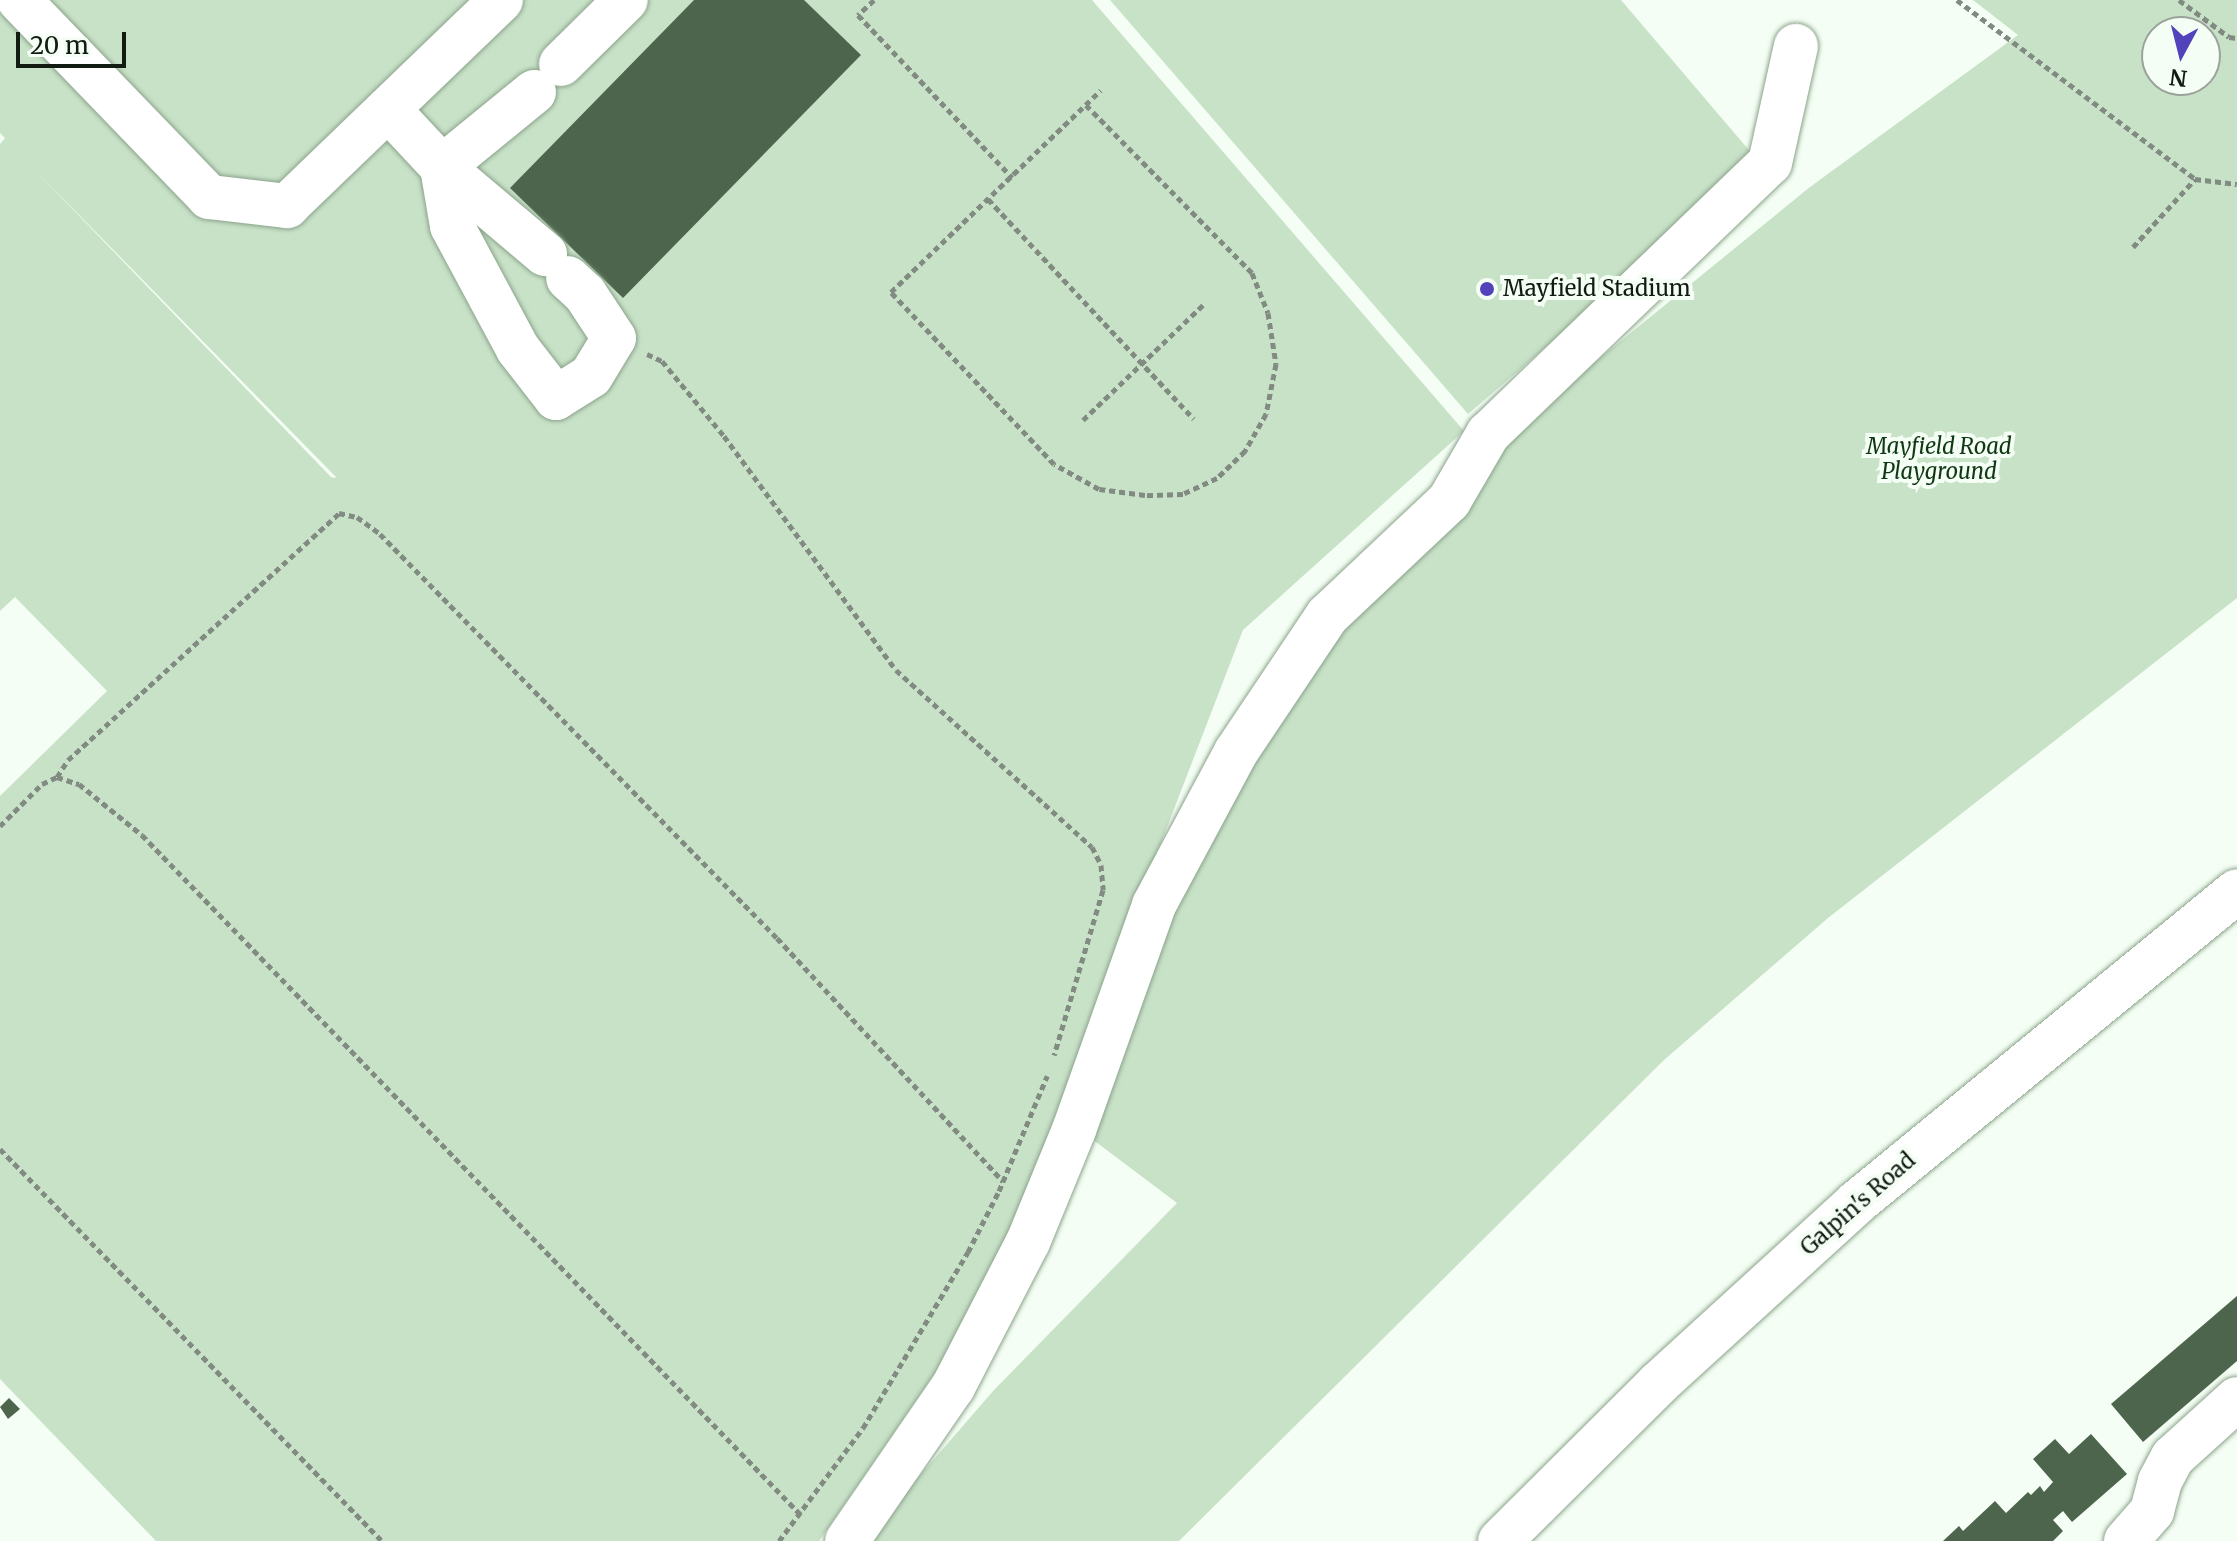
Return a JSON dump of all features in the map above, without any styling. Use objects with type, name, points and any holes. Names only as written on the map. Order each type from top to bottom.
[{"type":"street","points":[[19,0],[209,197],[287,206],[501,0]]},
{"type":"street","points":[[442,167],[548,78],[605,8]]},
{"type":"street","points":[[847,1541],[953,1387],[1028,1242],[1074,1130],[1154,905],[1236,752],[1327,616],[1449,501],[1488,434],[1770,163],[1796,46]]},
{"type":"street","points":[[388,109],[442,167],[585,294],[614,338],[591,376],[556,398],[518,349],[452,226],[442,167]]},
{"type":"street","name":"Galpin's Road","points":[[1500,1541],[1658,1384],[1856,1203],[2237,891]]},
{"type":"street","points":[[2139,1537],[2152,1511],[2163,1472],[2173,1457],[2237,1399]]},
{"type":"path","points":[[874,0],[858,15],[1012,177]]},
{"type":"path","points":[[1957,0],[2195,179],[2237,184]]},
{"type":"path","points":[[2179,0],[2229,37],[2237,38]]},
{"type":"path","points":[[1086,105],[1252,273],[1268,313],[1276,364],[1266,414],[1245,451],[1217,478],[1183,494],[1145,495],[1099,489],[1054,464],[891,292],[1101,90]]},
{"type":"path","points":[[2133,247],[2195,179]]},
{"type":"path","points":[[988,199],[1194,419]]},
{"type":"path","points":[[1083,420],[1140,362],[1204,304]]},
{"type":"path","points":[[614,338],[662,361],[724,436],[896,670],[1077,831],[1101,865],[1103,890],[1051,1065],[1003,1181],[968,1252],[863,1428],[779,1541]]},
{"type":"path","points":[[0,826],[42,784],[57,777],[68,760],[339,513],[357,517],[380,534],[777,938],[1003,1181]]},
{"type":"path","points":[[57,777],[79,784],[142,835],[800,1514]]},
{"type":"path","points":[[0,1149],[382,1541]]},
{"type":"green space","points":[[0,0],[1092,0],[1464,431],[1243,630],[1015,1222],[937,1370],[819,1541],[156,1541],[0,1379],[0,796],[107,691],[15,597],[0,611],[0,144],[5,138],[0,133]],"holes":[[[33,168],[336,477],[331,477]]]},
{"type":"green space","name":"Mayfield Stadium","points":[[1110,0],[1621,0],[1760,163],[1468,414]]},
{"type":"green space","name":"Mayfield Road Playground","points":[[1973,0],[2237,0],[2237,598],[1828,918],[1664,1060],[1179,1541],[871,1541],[902,1496],[994,1390],[1177,1203],[1084,1133],[1165,908],[1336,624],[1498,441],[1810,187],[2018,35]]},
{"type":"building","points":[[694,0],[804,0],[861,55],[623,298],[510,188]]},
{"type":"building","points":[[2237,1296],[2237,1361],[2143,1442],[2111,1404]]},
{"type":"building","points":[[9,1398],[20,1409],[8,1419],[0,1407]]},
{"type":"building","points":[[2091,1434],[2127,1474],[2072,1522],[2063,1511],[2053,1520],[2063,1531],[2053,1541],[1943,1541],[1959,1526],[1963,1531],[1995,1501],[2006,1513],[2028,1492],[2031,1495],[2040,1486],[2044,1492],[2053,1482],[2033,1459],[2055,1439],[2069,1454]]},
{"type":"place","name":"Mayfield Stadium","points":[[1487,289]]}]
